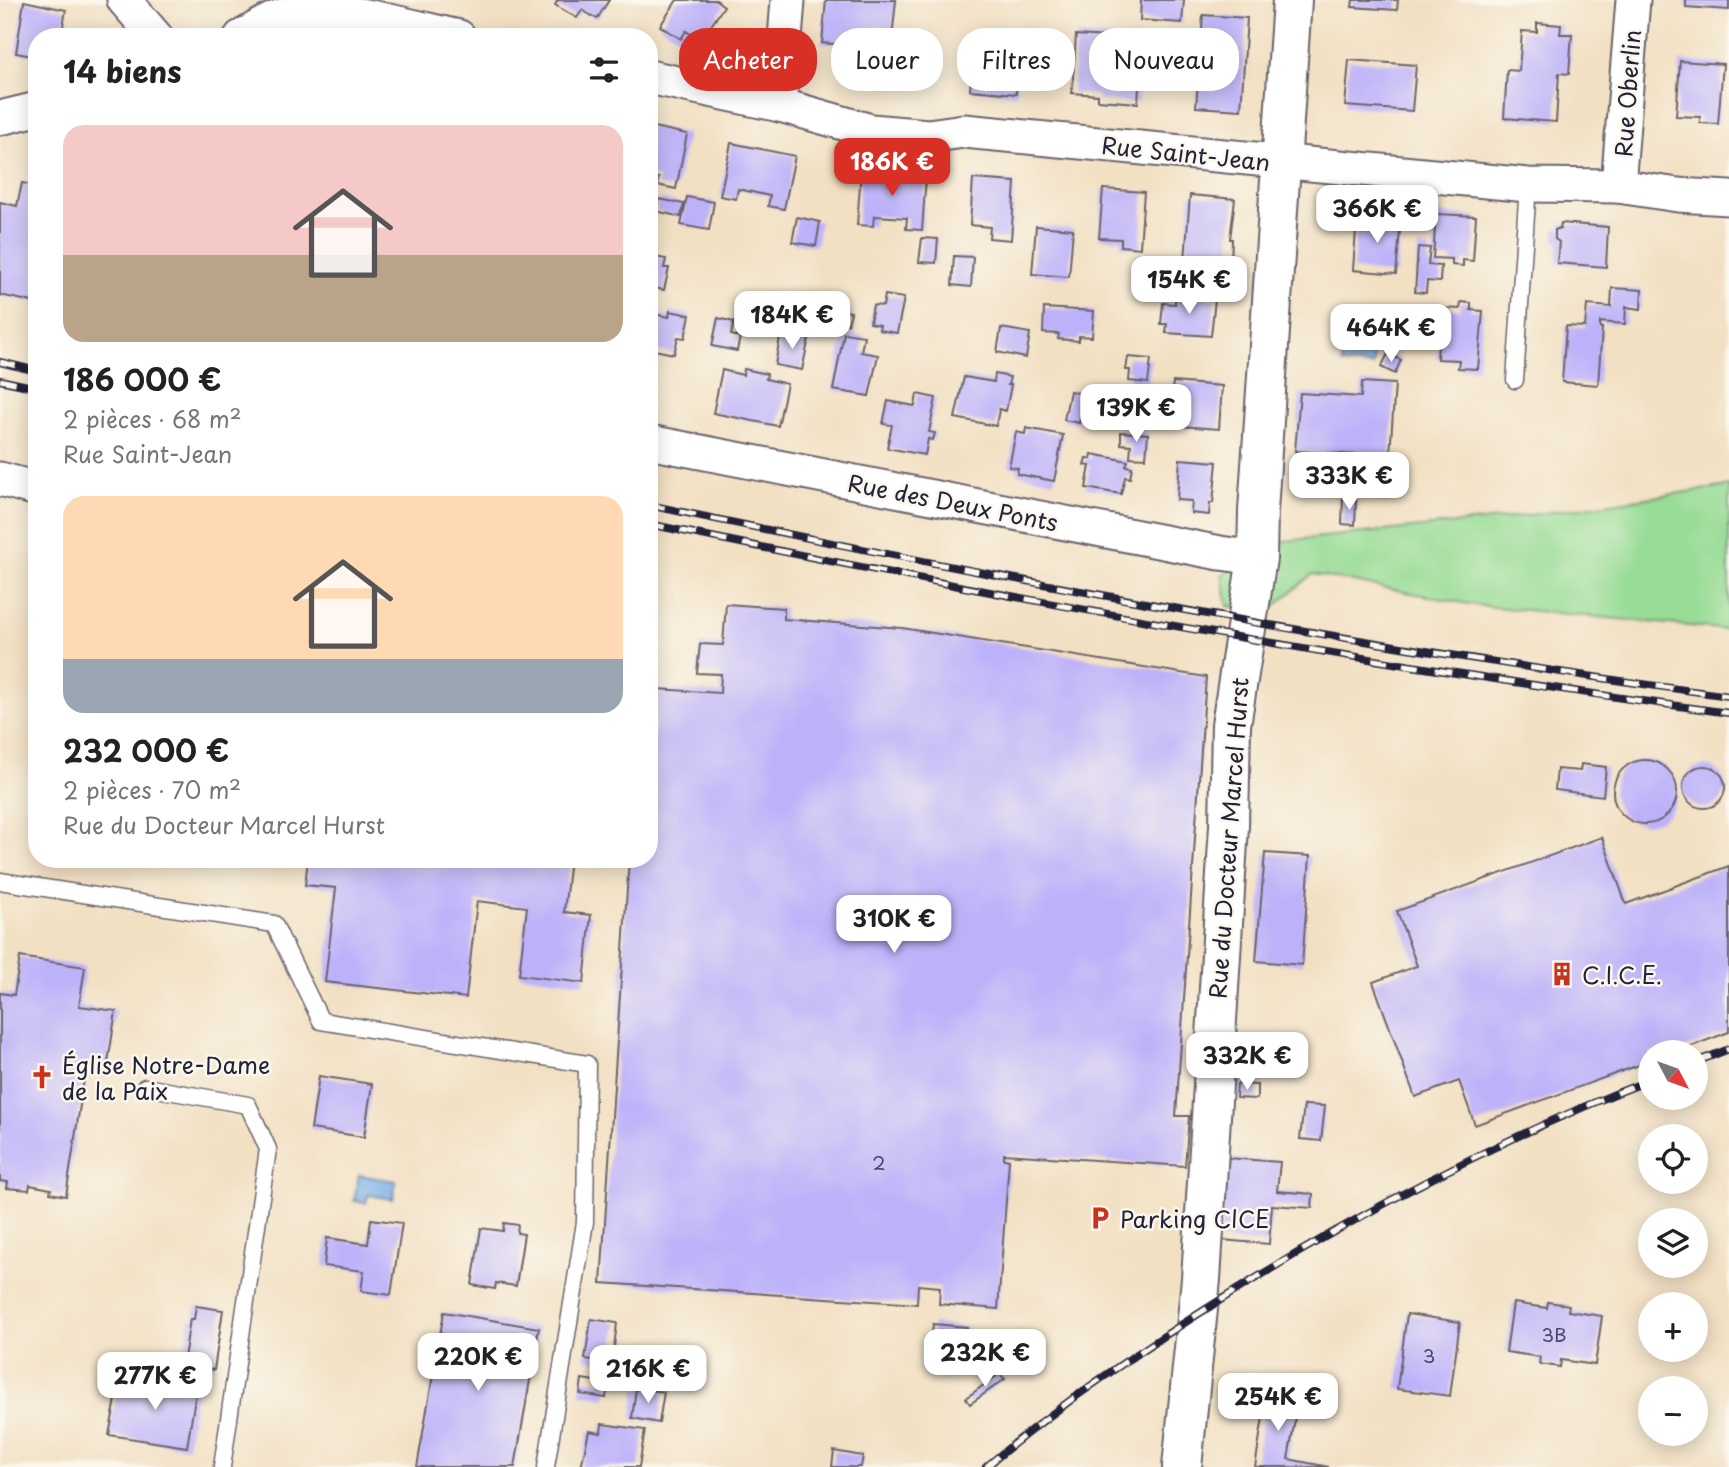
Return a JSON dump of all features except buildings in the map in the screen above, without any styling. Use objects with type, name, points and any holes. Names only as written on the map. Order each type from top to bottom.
[{"type":"street","points":[[124,0],[148,28]]},
{"type":"street","points":[[780,104],[788,0]]},
{"type":"street","name":"Rue du Docteur Marcel Hurst","points":[[1182,1467],[1201,1279],[1229,826],[1231,725],[1257,558],[1292,0]]},
{"type":"street","name":"Rue Oberlin","points":[[1618,186],[1633,0]]},
{"type":"street","points":[[260,28],[287,14],[315,10],[337,11],[417,28]]},
{"type":"street","name":"Rue Saint-Jean","points":[[658,79],[780,104],[870,131],[928,136],[964,131],[1528,185],[1618,186],[1678,195],[1729,198]]},
{"type":"street","points":[[0,118],[28,111]]},
{"type":"street","name":"Rue des Deux Ponts","points":[[658,444],[1165,543],[1257,558]]},
{"type":"street","points":[[0,479],[28,487]]},
{"type":"lane","points":[[1515,380],[1528,185]]},
{"type":"lane","points":[[0,881],[274,924],[321,1021],[587,1064],[584,1222],[546,1467]]},
{"type":"lane","points":[[145,1087],[248,1105],[268,1149],[222,1467]]},
{"type":"green space","points":[[1729,486],[1729,630],[1474,605],[1312,574],[1268,612],[1228,606],[1222,575],[1284,541],[1501,519]]},
{"type":"water","points":[[1343,346],[1374,349],[1373,366],[1342,364]]},
{"type":"water","points":[[359,1175],[396,1181],[393,1199],[368,1195],[366,1203],[354,1201]]},
{"type":"railway","points":[[0,362],[28,369]]},
{"type":"railway","points":[[0,380],[28,386]]},
{"type":"railway","points":[[658,507],[1187,611],[1457,656],[1729,696]]},
{"type":"railway","points":[[658,526],[1188,628],[1458,673],[1729,713]]},
{"type":"railway","points":[[1708,1057],[1729,1049]]},
{"type":"railway","points":[[986,1467],[1040,1423],[1126,1361],[1266,1272],[1372,1210],[1481,1154],[1638,1085]]},
{"type":"place","name":"C.I.C.E.","points":[[1562,974]]},
{"type":"place","name":"Église Notre-Dame de la Paix","points":[[42,1077]]},
{"type":"place","name":"Parking CICE","points":[[1100,1218]]}]
